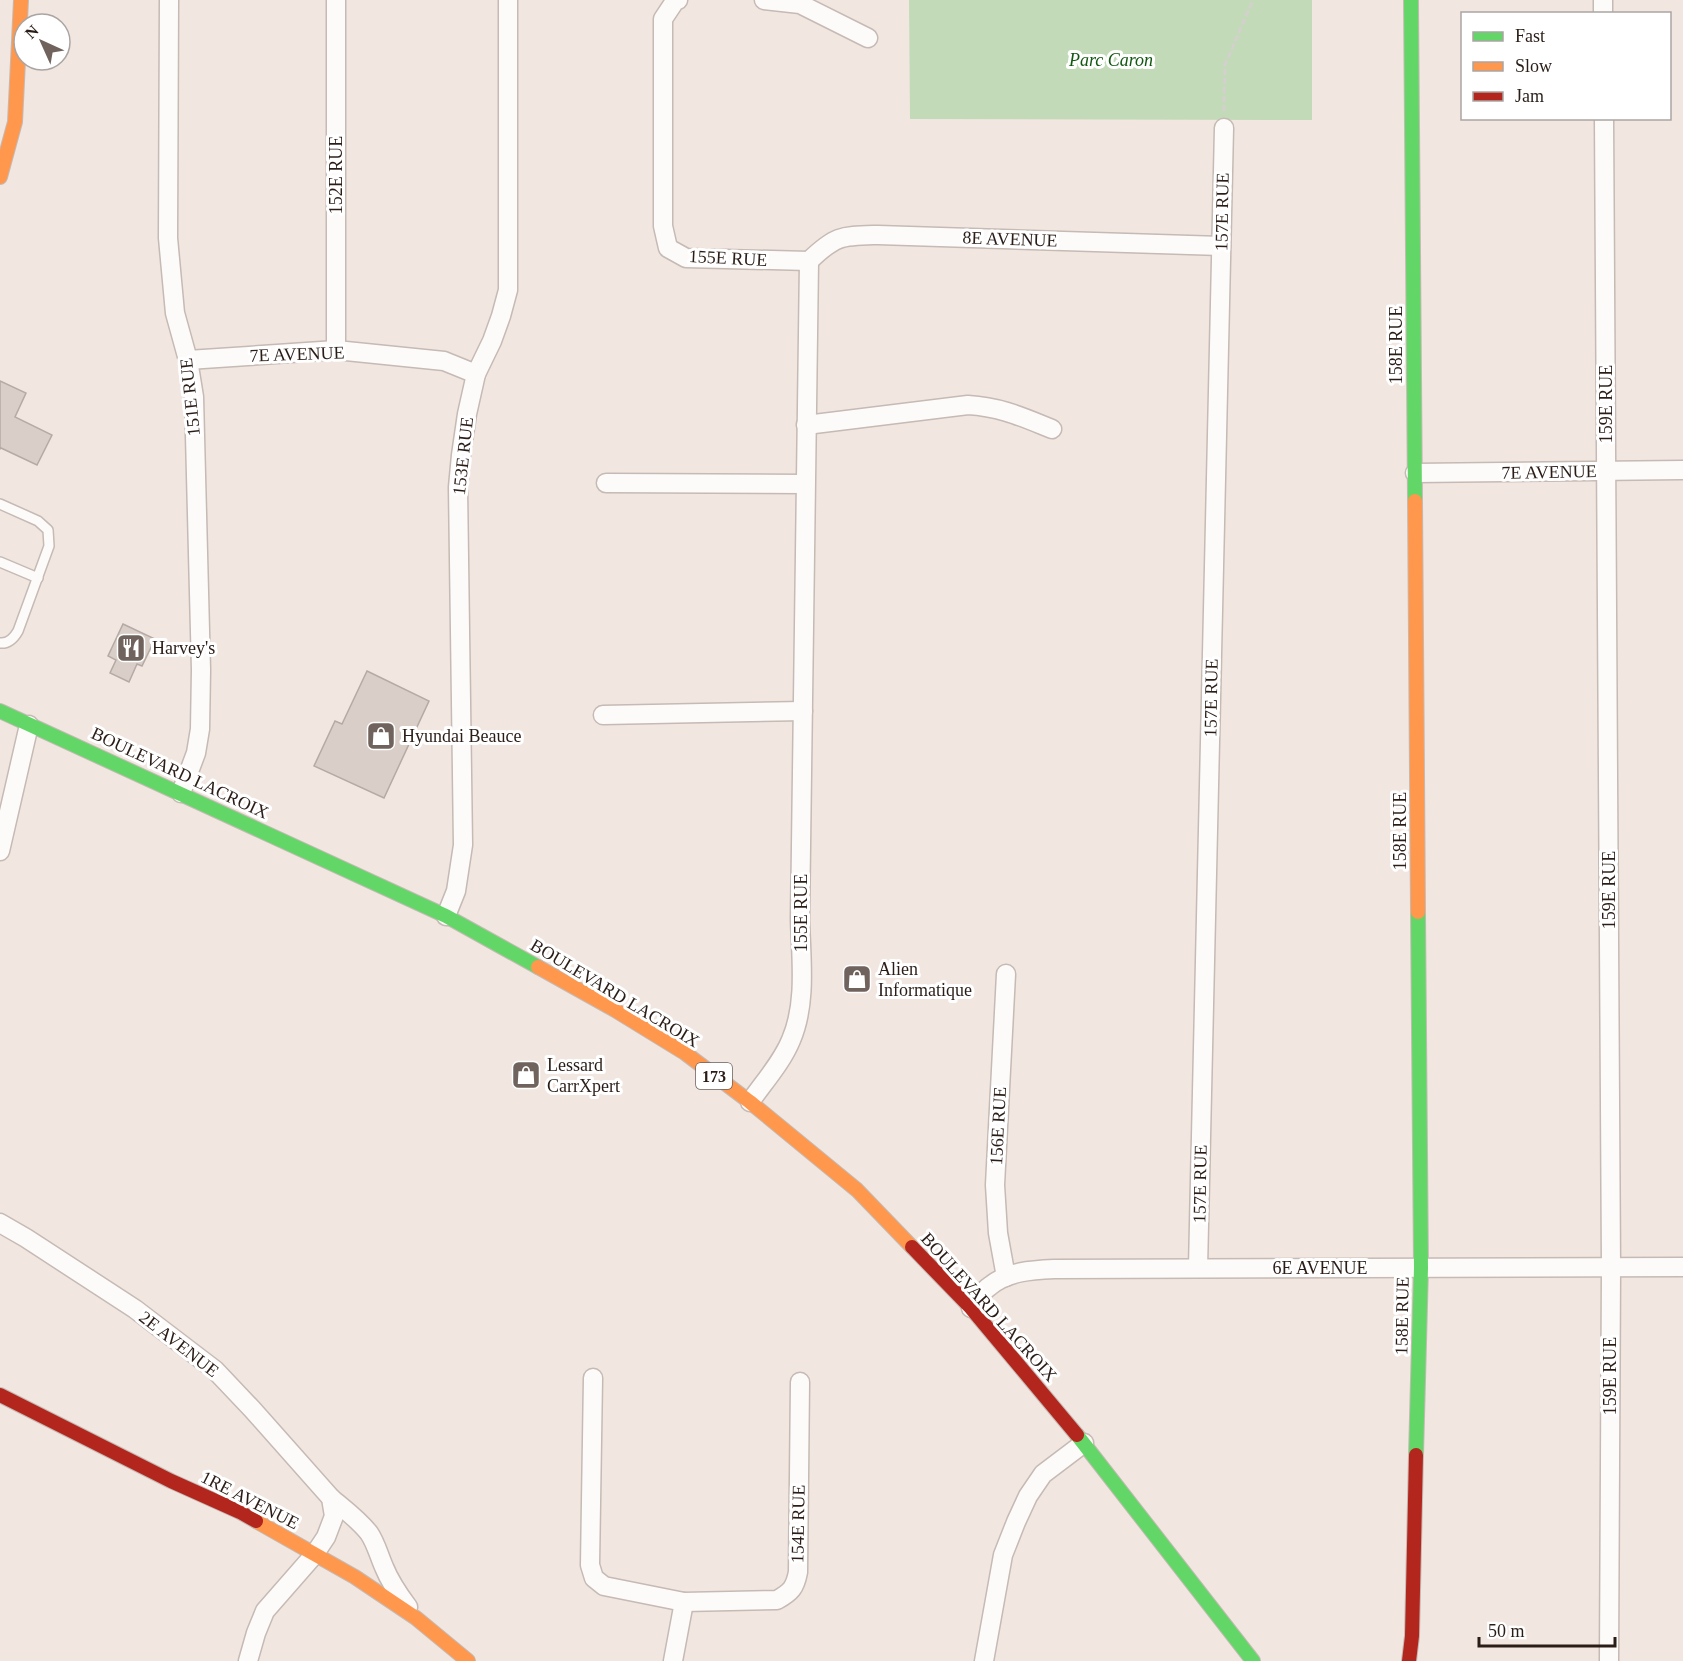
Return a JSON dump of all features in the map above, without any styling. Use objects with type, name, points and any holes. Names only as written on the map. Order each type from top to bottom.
[{"type":"street","points":[[0,177],[15,122],[21,0]]},
{"type":"street","name":"151E RUE","points":[[169,0],[168,238],[175,313],[188,360],[194,397],[201,682],[199,737],[182,793]]},
{"type":"street","name":"152E RUE","points":[[336,0],[336,350]]},
{"type":"street","name":"153E RUE","points":[[446,916],[456,891],[463,845],[458,487],[461,454],[476,374],[492,341],[508,291],[508,0]]},
{"type":"street","name":"155E RUE","points":[[678,0],[663,20],[663,226],[668,248],[686,258],[809,261],[801,990],[797,1022],[791,1040],[784,1055],[750,1102]]},
{"type":"street","points":[[764,0],[800,4],[868,38]]},
{"type":"street","name":"158E RUE","points":[[1409,1661],[1412,1636],[1421,1268],[1411,0]]},
{"type":"street","name":"159E RUE","points":[[1604,120],[1611,1267],[1609,1661]]},
{"type":"street","name":"157E RUE","points":[[1198,1268],[1224,128]]},
{"type":"street","name":"8E AVENUE","points":[[809,261],[833,240],[848,236],[878,235],[1221,246]]},
{"type":"street","name":"7E AVENUE","points":[[188,360],[336,350],[444,361],[476,374]]},
{"type":"street","points":[[806,425],[968,405],[988,406],[1008,411],[1052,429]]},
{"type":"street","name":"7E AVENUE","points":[[1415,473],[1683,470]]},
{"type":"street","points":[[606,483],[805,484]]},
{"type":"street","name":"BOULEVARD LACROIX","points":[[0,711],[446,916],[625,1016],[685,1053],[750,1102],[857,1190],[970,1308],[1084,1443],[1253,1661]]},
{"type":"street","points":[[603,715],[803,711]]},
{"type":"street","points":[[0,851],[29,725]]},
{"type":"street","name":"156E RUE","points":[[1006,974],[995,1185],[998,1233],[1006,1277]]},
{"type":"street","name":"2E AVENUE","points":[[0,1223],[135,1309],[215,1370],[332,1498],[369,1533],[384,1569],[416,1618]]},
{"type":"street","name":"6E AVENUE","points":[[970,1308],[989,1286],[1006,1277],[1028,1270],[1683,1267]]},
{"type":"street","name":"154E RUE","points":[[593,1378],[590,1565],[594,1578],[604,1586],[684,1602],[777,1600],[788,1594],[796,1585],[800,1382]]},
{"type":"street","name":"1RE AVENUE","points":[[0,1395],[171,1481],[240,1512],[355,1577],[416,1618],[468,1661]]},
{"type":"street","points":[[984,1661],[1003,1555],[1028,1496],[1043,1474],[1084,1443]]},
{"type":"street","points":[[248,1661],[265,1611],[326,1538],[334,1516],[332,1498]]},
{"type":"street","points":[[673,1661],[684,1602]]},
{"type":"lane","points":[[0,504],[38,521],[48,530],[49,546],[18,631],[14,638],[5,644],[0,643]]},
{"type":"lane","points":[[0,562],[38,578]]},
{"type":"path","points":[[1224,128],[1225,65],[1253,0]]},
{"type":"green space","name":"Parc Caron","points":[[909,0],[1312,0],[1312,120],[910,119]]},
{"type":"building","points":[[0,381],[26,393],[15,417],[52,435],[37,465],[0,449]]},
{"type":"building","name":"Harvey's","points":[[123,624],[155,639],[142,666],[137,664],[129,682],[110,673],[116,660],[108,656]]},
{"type":"building","points":[[367,671],[429,701],[384,798],[314,766],[335,721],[342,724]]},
{"type":"traffic: fast","points":[[1411,0],[1415,501]]},
{"type":"traffic: fast","points":[[0,711],[446,916],[538,967]]},
{"type":"traffic: fast","points":[[1416,1455],[1421,1268],[1418,912]]},
{"type":"traffic: fast","points":[[1077,1435],[1253,1661]]},
{"type":"traffic: slow","points":[[0,177],[15,122],[21,0]]},
{"type":"traffic: slow","points":[[1415,501],[1418,912]]},
{"type":"traffic: slow","points":[[538,967],[685,1053],[750,1102],[857,1190],[912,1247]]},
{"type":"traffic: slow","points":[[256,1521],[355,1577],[416,1618],[468,1661]]},
{"type":"traffic: jam","points":[[912,1247],[971,1308],[1077,1435]]},
{"type":"traffic: jam","points":[[0,1395],[256,1521]]},
{"type":"traffic: jam","points":[[1409,1661],[1412,1636],[1416,1455]]},
{"type":"place","name":"Harvey's","points":[[131,648]]},
{"type":"place","name":"Hyundai Beauce","points":[[381,736]]},
{"type":"place","name":"Alien Informatique","points":[[857,979]]},
{"type":"place","name":"Lessard CarrXpert","points":[[526,1075]]}]
